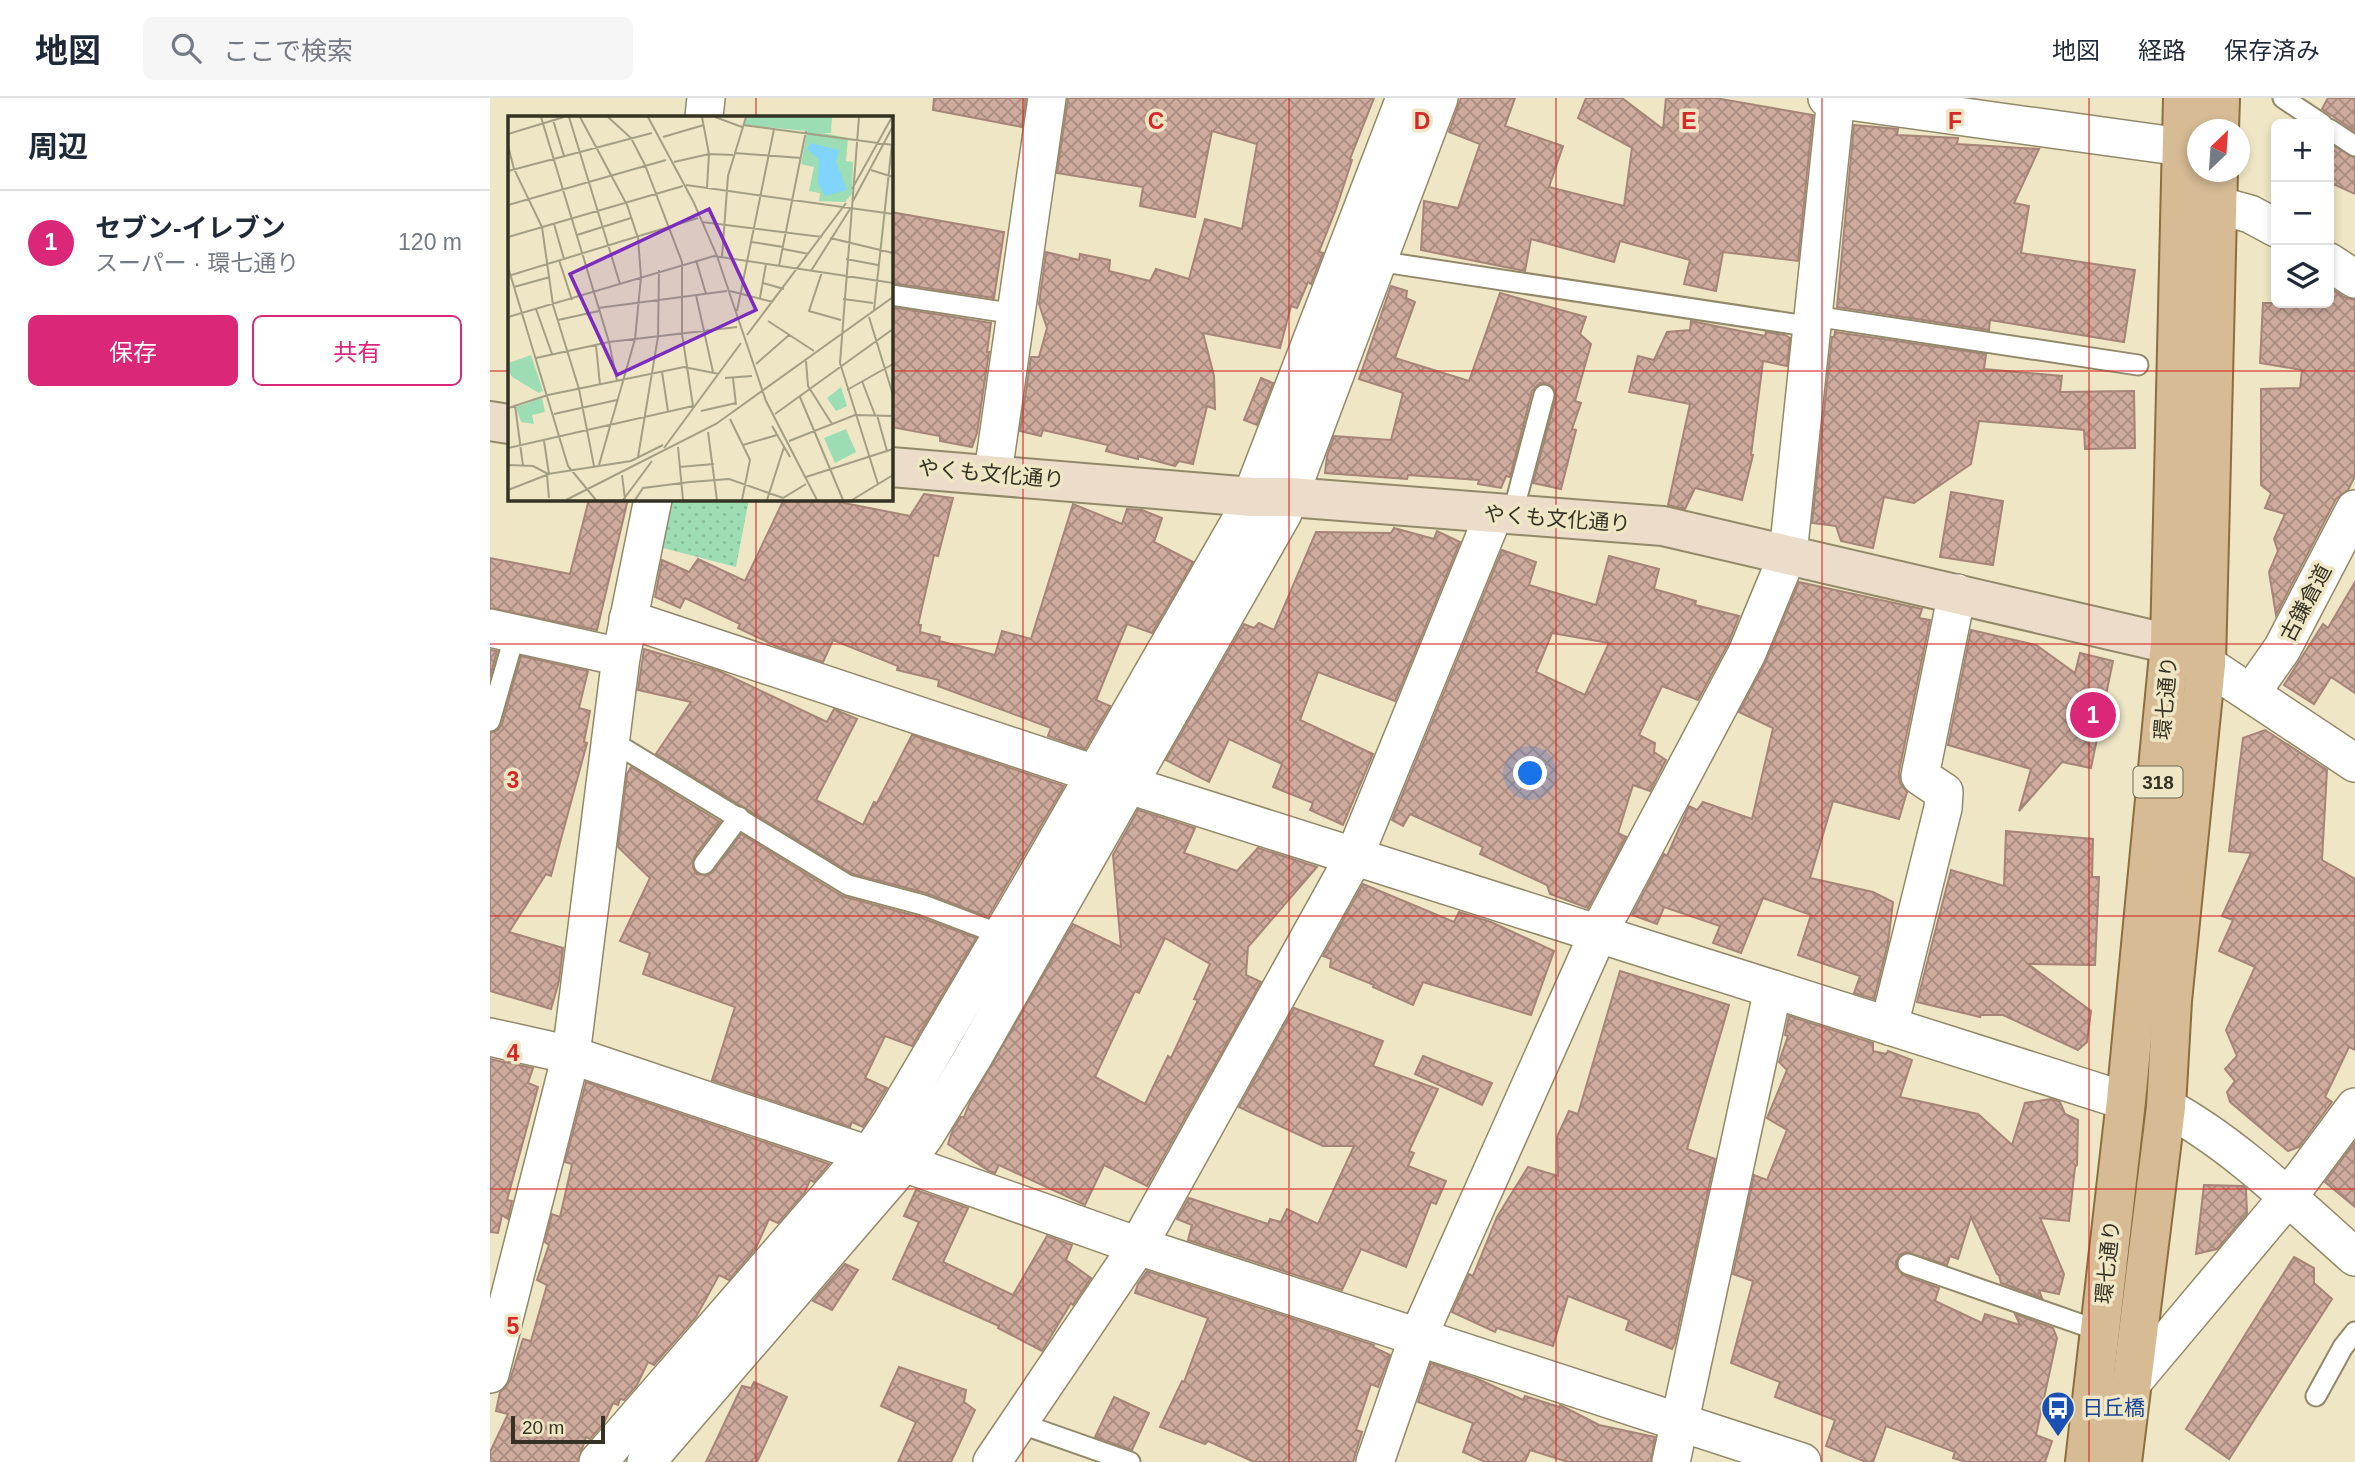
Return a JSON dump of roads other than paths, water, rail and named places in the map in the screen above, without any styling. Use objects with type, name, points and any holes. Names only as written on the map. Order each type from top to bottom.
[{"type":"main road","name":"環七通り","points":[[2085,1462],[2126,1101],[2170,644],[2183,98]]},
{"type":"main road","points":[[2219,119],[2220,98]]},
{"type":"main road","name":"環七通り","points":[[2122,1462],[2166,1107],[2174,987],[2206,664],[2218,188]]},
{"type":"street","points":[[704,116],[706,98]]},
{"type":"street","points":[[993,474],[1047,98]]},
{"type":"street","points":[[646,1462],[886,1159],[892,1121],[1096,773],[1252,497],[1405,98]]},
{"type":"street","points":[[598,1462],[841,1183],[924,1137],[972,1059],[1129,785],[1290,497],[1439,98]]},
{"type":"street","points":[[1375,1462],[1418,1337],[1598,934],[1747,653],[1788,554],[1833,98],[2182,146]]},
{"type":"street","points":[[2218,188],[2250,214],[2271,225]]},
{"type":"street","points":[[2334,265],[2355,279]]},
{"type":"street","points":[[490,421],[508,424]]},
{"type":"street","name":"やくも文化通り","points":[[892,467],[1252,497],[1290,497],[1663,526],[2170,644],[2206,664]]},
{"type":"street","points":[[490,1374],[571,1055],[621,657],[653,500]]},
{"type":"street","name":"古鎌倉道","points":[[2251,693],[2282,649],[2355,509]]},
{"type":"street","points":[[992,1462],[1138,1246],[1354,857],[1503,515]]},
{"type":"street","points":[[1889,1026],[1943,808],[1944,792],[1920,776],[1957,593]]},
{"type":"street","points":[[628,619],[1129,785],[2126,1101]]},
{"type":"street","points":[[503,631],[621,657]]},
{"type":"street","points":[[2206,664],[2352,756]]},
{"type":"street","points":[[1671,1462],[1773,989]]},
{"type":"street","points":[[490,1037],[571,1055],[1138,1246],[1802,1462]]},
{"type":"street","points":[[2166,1107],[2194,1122],[2288,1197],[2355,1257]]},
{"type":"street","points":[[2131,1384],[2288,1197],[2355,1107]]},
{"type":"lane","points":[[2283,98],[2314,119]]},
{"type":"lane","points":[[2334,132],[2355,146]]},
{"type":"lane","points":[[1377,261],[2138,365]]},
{"type":"lane","points":[[892,295],[1016,314]]},
{"type":"lane","points":[[1503,515],[1544,395]]},
{"type":"lane","points":[[490,721],[503,631]]},
{"type":"lane","points":[[610,740],[848,885],[923,905],[1002,934]]},
{"type":"lane","points":[[704,864],[739,817]]},
{"type":"lane","points":[[1908,1264],[2100,1331]]},
{"type":"lane","points":[[2316,1396],[2343,1347],[2355,1332]]},
{"type":"lane","points":[[1019,1423],[1130,1462]]},
{"type":"place","name":"セブン-イレブン","points":[[2093,715]]},
{"type":"place","name":"日丘橋","points":[[2058,1438]]}]
